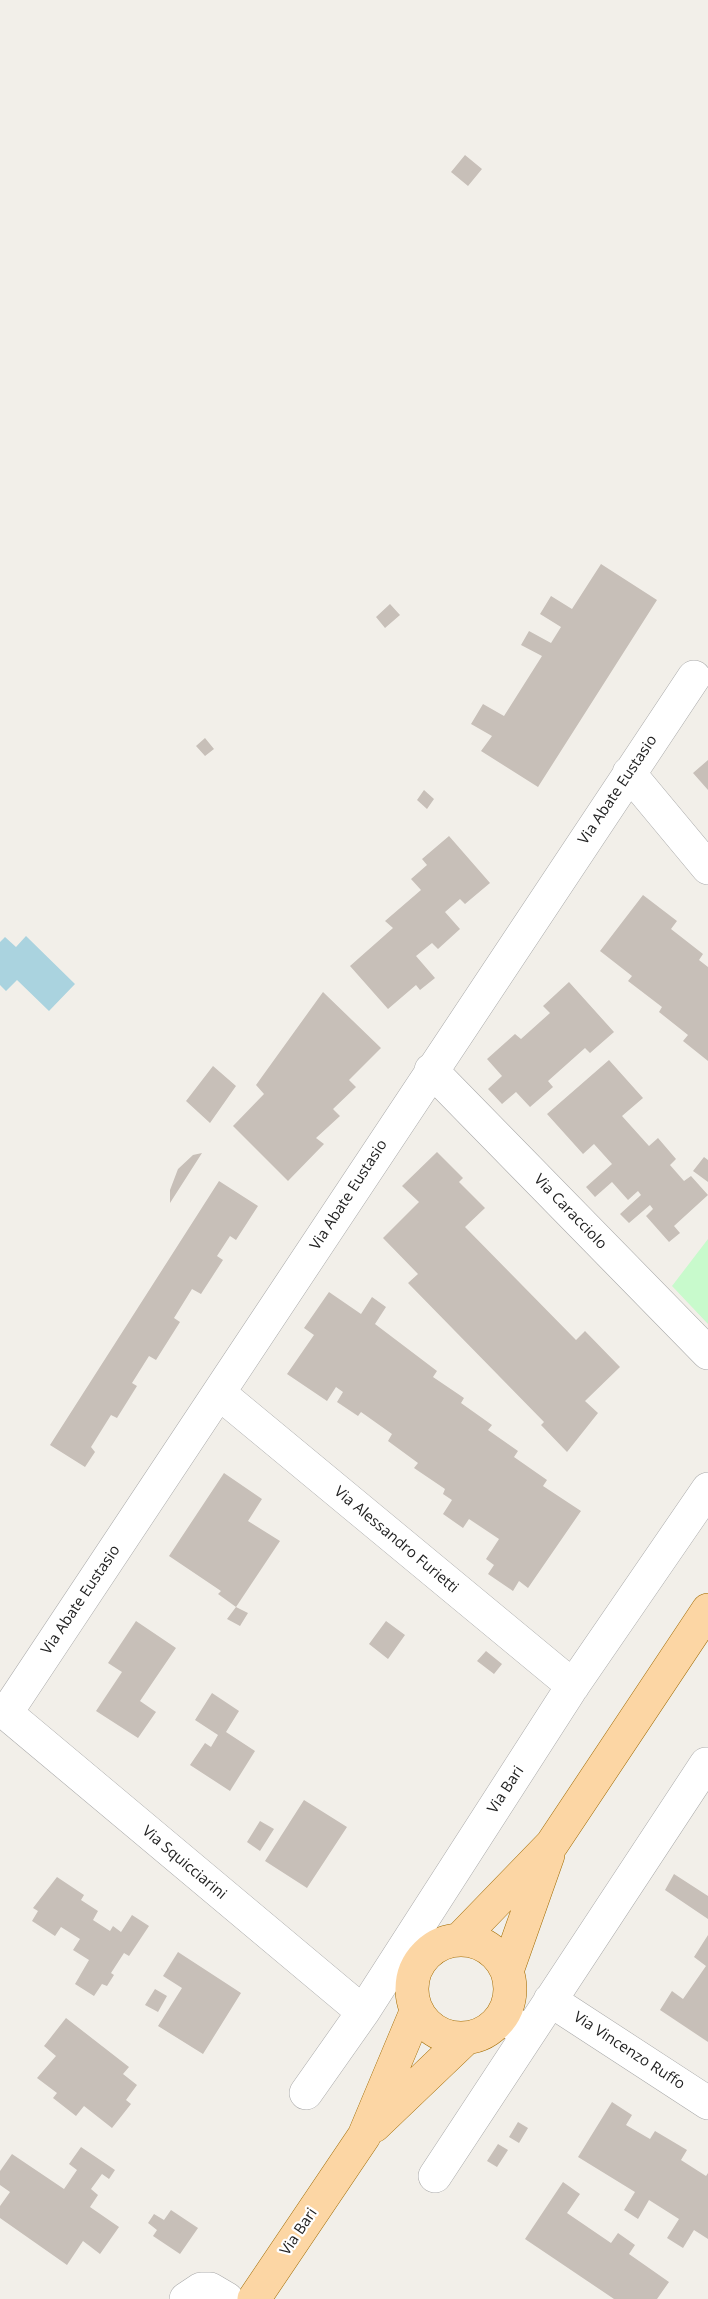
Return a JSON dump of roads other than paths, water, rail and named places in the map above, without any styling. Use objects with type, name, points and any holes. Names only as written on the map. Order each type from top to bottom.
[{"type":"main road","name":"Via Bari","points":[[254,2299],[364,2136],[416,2012],[411,1996],[412,1979],[409,1959],[459,1940],[552,1844],[708,1610]]},
{"type":"main road","name":"Via Bari","points":[[364,2136],[465,2039],[480,2036],[493,2028],[515,2025],[509,2002],[511,1986],[507,1971],[552,1844]]},
{"type":"main road","points":[[459,1940],[474,1941],[488,1948],[507,1971]]},
{"type":"main road","points":[[416,2012],[436,2033],[450,2038],[465,2039]]},
{"type":"street","name":"Via Abate Eustasio","points":[[6,1713],[694,677]]},
{"type":"street","points":[[629,773],[708,868]]},
{"type":"street","name":"Via Caracciolo","points":[[431,1070],[708,1353]]},
{"type":"street","name":"Via Alessandro Furietti","points":[[219,1394],[573,1686]]},
{"type":"street","name":"Via Bari","points":[[306,2093],[363,2012],[409,1959],[573,1686],[708,1489]]},
{"type":"street","name":"Via Squicciarini","points":[[6,1713],[363,2012]]},
{"type":"street","name":"Via Bari","points":[[435,2176],[515,2025],[550,2000],[706,1764]]},
{"type":"street","name":"Via Vincenzo Ruffo","points":[[550,2000],[708,2103]]},
{"type":"street","points":[[186,2299],[201,2289],[210,2289],[227,2299]]},
{"type":"water","points":[[26,936],[75,984],[49,1011],[17,980],[6,991],[0,985],[0,942],[5,937],[16,947]]}]
